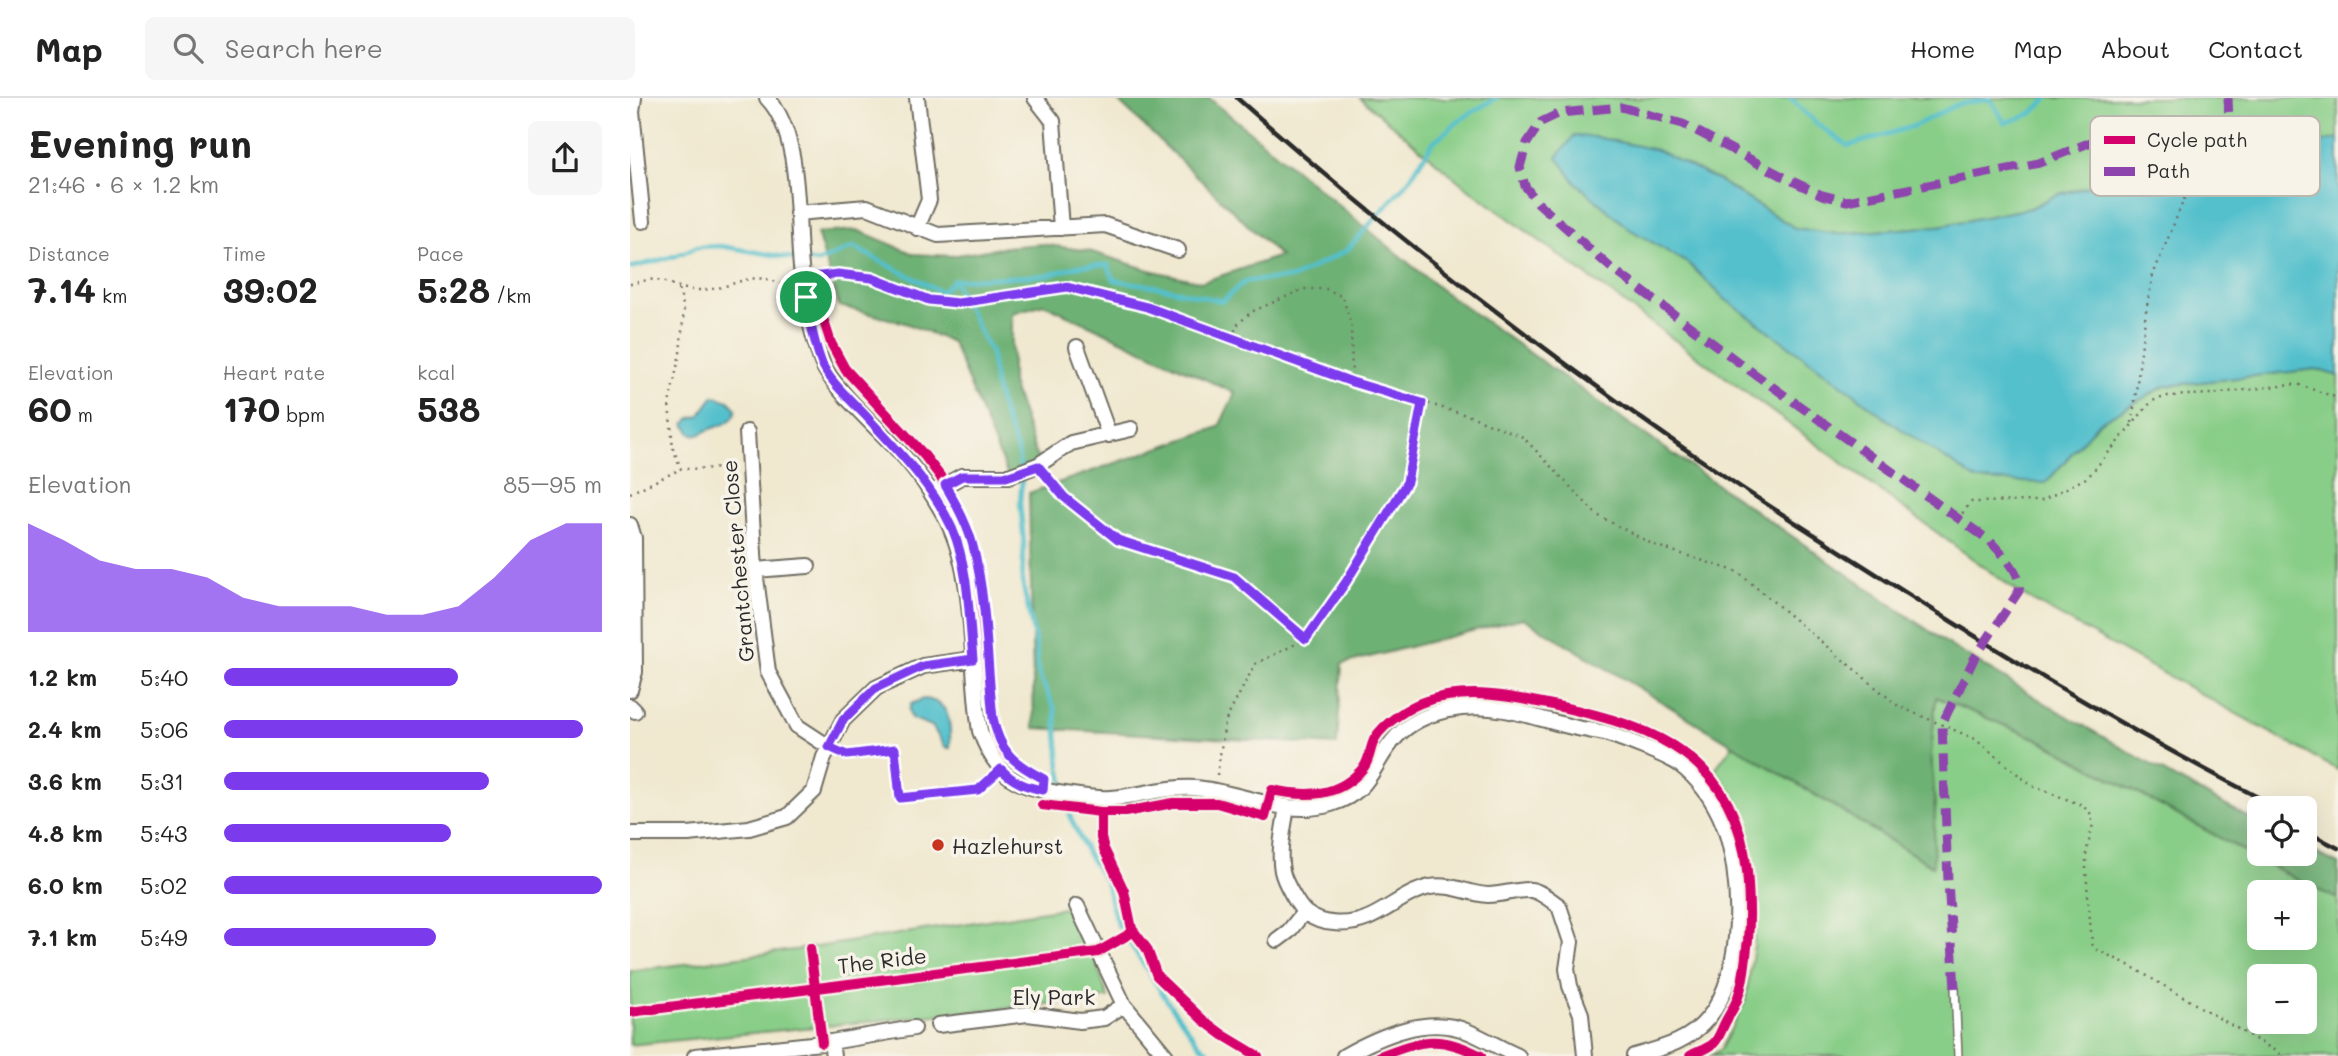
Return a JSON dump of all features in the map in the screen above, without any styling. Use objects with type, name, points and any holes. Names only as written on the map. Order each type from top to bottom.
[{"type":"street","points":[[634,98],[632,111],[643,221]]},
{"type":"street","points":[[767,98],[787,131],[793,162],[802,274],[822,362],[830,377],[909,462],[952,529],[962,563],[980,731],[986,750],[1010,779],[1029,788],[1087,797],[1110,799],[1193,788],[1215,790],[1287,807],[1314,807],[1346,798],[1360,789],[1374,774],[1397,737],[1416,721],[1460,708],[1503,709],[1577,729],[1605,733],[1677,762],[1697,780],[1712,802],[1726,833],[1736,897],[1734,947],[1726,986],[1710,1016],[1695,1031],[1674,1045],[1634,1056]]},
{"type":"street","points":[[917,98],[929,200],[917,228]]},
{"type":"street","points":[[1035,98],[1053,121],[1061,228]]},
{"type":"street","points":[[797,213],[867,207],[938,235],[1105,225],[1178,250]]},
{"type":"street","points":[[1077,348],[1110,435]]},
{"type":"street","points":[[931,493],[962,476],[1009,476],[1038,466],[1071,443],[1131,429]]},
{"type":"street","name":"Grantchester Close","points":[[747,432],[755,570],[768,672],[797,726],[829,747]]},
{"type":"street","points":[[630,525],[634,538],[635,672],[630,690]]},
{"type":"street","points":[[755,570],[808,566]]},
{"type":"street","points":[[630,834],[688,834],[749,828],[787,817],[814,791],[829,747],[843,720],[876,688],[923,666],[973,659]]},
{"type":"street","points":[[1287,807],[1281,848],[1282,871],[1304,912],[1321,920],[1338,924],[1366,918],[1416,892],[1430,887],[1446,886],[1492,895],[1533,890],[1559,906],[1571,942],[1567,969],[1570,986],[1581,1014],[1585,1056]]},
{"type":"street","points":[[1077,906],[1125,1005],[1166,1056]]},
{"type":"street","points":[[1277,940],[1289,931],[1304,912]]},
{"type":"street","name":"Ely Park","points":[[938,1025],[1028,1014],[1080,1021],[1104,1018],[1125,1005]]},
{"type":"street","points":[[1344,1056],[1361,1046],[1403,1030],[1447,1026],[1467,1031],[1518,1056]]},
{"type":"street","points":[[695,1056],[832,1049],[914,1028]]},
{"type":"lane","points":[[829,747],[847,755],[895,749],[900,798],[978,790],[1001,769]]},
{"type":"lane","points":[[1955,988],[1958,1056]]},
{"type":"path","points":[[2132,425],[2153,275],[2185,196]]},
{"type":"path","points":[[802,274],[872,278],[929,300],[958,303],[1067,287],[1147,307],[1352,382],[1473,416],[1522,437],[1597,515],[1654,545],[1738,572],[1898,706],[1975,739],[2032,786],[2082,805],[2090,813],[2093,824],[2086,854],[2091,944],[2096,950],[2125,963],[2284,1056]]},
{"type":"path","points":[[630,284],[656,279],[679,289],[702,290],[750,278],[773,279],[806,297]]},
{"type":"path","points":[[679,289],[684,309],[680,353],[669,404],[673,448],[681,470]]},
{"type":"path","points":[[1233,338],[1236,326],[1251,312],[1304,289],[1326,289],[1343,297],[1351,325],[1352,382]]},
{"type":"path","points":[[1958,519],[1971,502],[2041,501],[2088,477],[2152,401],[2168,396],[2297,384],[2338,398]]},
{"type":"path","points":[[1217,775],[1224,722],[1255,664],[1306,639],[1346,582],[1407,482],[1422,403]]},
{"type":"path","points":[[1038,466],[1064,497],[1118,540],[1234,577],[1306,639]]},
{"type":"path","points":[[630,493],[681,470],[749,467]]},
{"type":"green space","points":[[1115,98],[1209,98],[1440,289],[1634,427],[1954,648],[2176,779],[2247,817],[2247,853],[2038,739],[1936,697],[1931,753],[1935,810],[1933,866],[1523,618],[1342,664],[1337,745],[1034,728],[1029,493],[1219,427],[1235,393],[1044,304],[1012,313],[1012,383],[1039,463],[1008,476],[952,342],[905,323],[839,306],[817,233],[857,230],[914,254],[951,256],[1041,244],[1089,251],[1149,270],[1202,282],[1280,256]]},
{"type":"green space","points":[[1360,98],[2338,98],[2338,138],[2320,144],[2320,116],[2090,116],[2090,186],[2056,195],[2031,208],[1939,226],[1837,234],[1795,228],[1718,180],[1656,150],[1595,137],[1628,228],[1689,264],[1725,299],[1889,421],[2046,483],[2098,423],[2165,386],[2316,369],[2338,376],[2338,770],[2022,595],[1461,183]]},
{"type":"green space","points":[[1936,697],[2038,739],[2247,853],[2247,866],[2272,866],[2298,880],[2247,880],[2247,950],[2317,950],[2317,889],[2338,899],[2338,1056],[1709,1056],[1720,1050],[1745,1002],[1754,946],[1753,865],[1745,824],[1730,791],[1715,769],[1733,745],[1932,866],[1935,811],[1931,753]]},
{"type":"green space","points":[[2317,853],[2338,864],[2338,899],[2317,889],[2317,880],[2298,880],[2272,866],[2317,866]]},
{"type":"green space","points":[[1077,906],[1108,998],[630,1045],[630,971],[810,948]]},
{"type":"water","points":[[1574,136],[1595,137],[1657,150],[1717,180],[1795,228],[1837,234],[1939,226],[2031,208],[2056,195],[2090,186],[2090,196],[2320,196],[2320,143],[2338,138],[2338,376],[2316,369],[2165,386],[2098,423],[2046,483],[1977,480],[1889,421],[1725,299],[1689,264],[1628,228],[1575,182],[1557,157]]},
{"type":"water","points":[[714,396],[729,401],[736,409],[734,415],[727,422],[699,435],[691,434],[685,424],[691,418],[699,416]]},
{"type":"water","points":[[923,699],[939,704],[944,709],[949,722],[950,748],[945,747],[932,726],[911,718],[911,704]]},
{"type":"waterway","points":[[805,260],[818,262],[853,247],[941,292],[953,280],[1049,275],[1078,266],[1108,265],[1114,280],[1222,301],[1246,281],[1293,278],[1347,250],[1409,180],[1434,141],[1463,118],[1496,98]]},
{"type":"waterway","points":[[1790,98],[1816,123],[1848,146],[1914,126],[1956,105],[1990,99],[2005,123],[2031,114],[2048,98]]},
{"type":"waterway","points":[[630,268],[697,247],[720,246],[796,259]]},
{"type":"waterway","points":[[953,280],[991,353],[995,385],[1018,452],[1022,479],[1020,502],[1024,543],[1022,581],[1036,646],[1038,673],[1055,709],[1060,767],[1071,819],[1087,853],[1107,884],[1118,925],[1168,1002],[1199,1044],[1214,1056]]},
{"type":"railway","points":[[1237,98],[1357,201],[1482,300],[1609,395],[1739,486],[2016,661],[2172,751],[2256,796]]},
{"type":"railway","points":[[2317,837],[2338,848]]},
{"type":"marked path","points":[[2228,98],[2229,116]]},
{"type":"marked path","points":[[1955,988],[1942,724],[1974,659],[2019,591],[2014,570],[1990,541],[1749,370],[1610,267],[1538,203],[1525,186],[1520,167],[1527,143],[1541,122],[1560,113],[1621,107],[1683,124],[1822,195],[1847,201],[2039,163],[2090,142]]},
{"type":"cycle path","points":[[806,297],[820,309],[831,343],[845,369],[924,455],[940,476],[966,524],[979,579],[997,736],[1004,751],[1017,763],[1044,779],[1043,790]]},
{"type":"cycle path","points":[[1042,805],[1125,812],[1173,803],[1217,803],[1265,817],[1272,790],[1310,794],[1322,793],[1344,785],[1364,767],[1375,738],[1385,727],[1413,707],[1442,697],[1475,694],[1508,697],[1593,714],[1627,725],[1658,738],[1685,754],[1708,775],[1726,800],[1739,832],[1747,871],[1749,931],[1740,990],[1713,1044],[1690,1056]]},
{"type":"cycle path","points":[[1101,812],[1101,838],[1104,849],[1124,891],[1132,929],[1147,949],[1157,976],[1203,1020],[1258,1056]]},
{"type":"cycle path","name":"The Ride","points":[[630,1012],[1098,952],[1133,932]]},
{"type":"cycle path","points":[[810,948],[822,1043]]},
{"type":"cycle path","points":[[1380,1056],[1408,1046],[1431,1042],[1454,1044],[1481,1056]]},
{"type":"place","name":"Hazlehurst","points":[[938,845]]},
{"type":"route","points":[[838,274],[872,278],[929,300],[958,303],[1067,287],[1147,307],[1352,382],[1422,403],[1407,482],[1346,582],[1306,639],[1234,577],[1118,540],[1064,497],[1038,466],[1009,476],[962,476],[945,485],[966,524],[974,549],[997,736],[1004,751],[1017,763],[1044,779],[1043,790],[1029,788],[1010,779],[1001,769],[978,790],[900,798],[895,749],[847,755],[829,747],[843,720],[876,688],[923,666],[973,659],[962,563],[952,529],[909,462],[830,377],[822,362],[806,297],[803,278],[838,274]]}]
